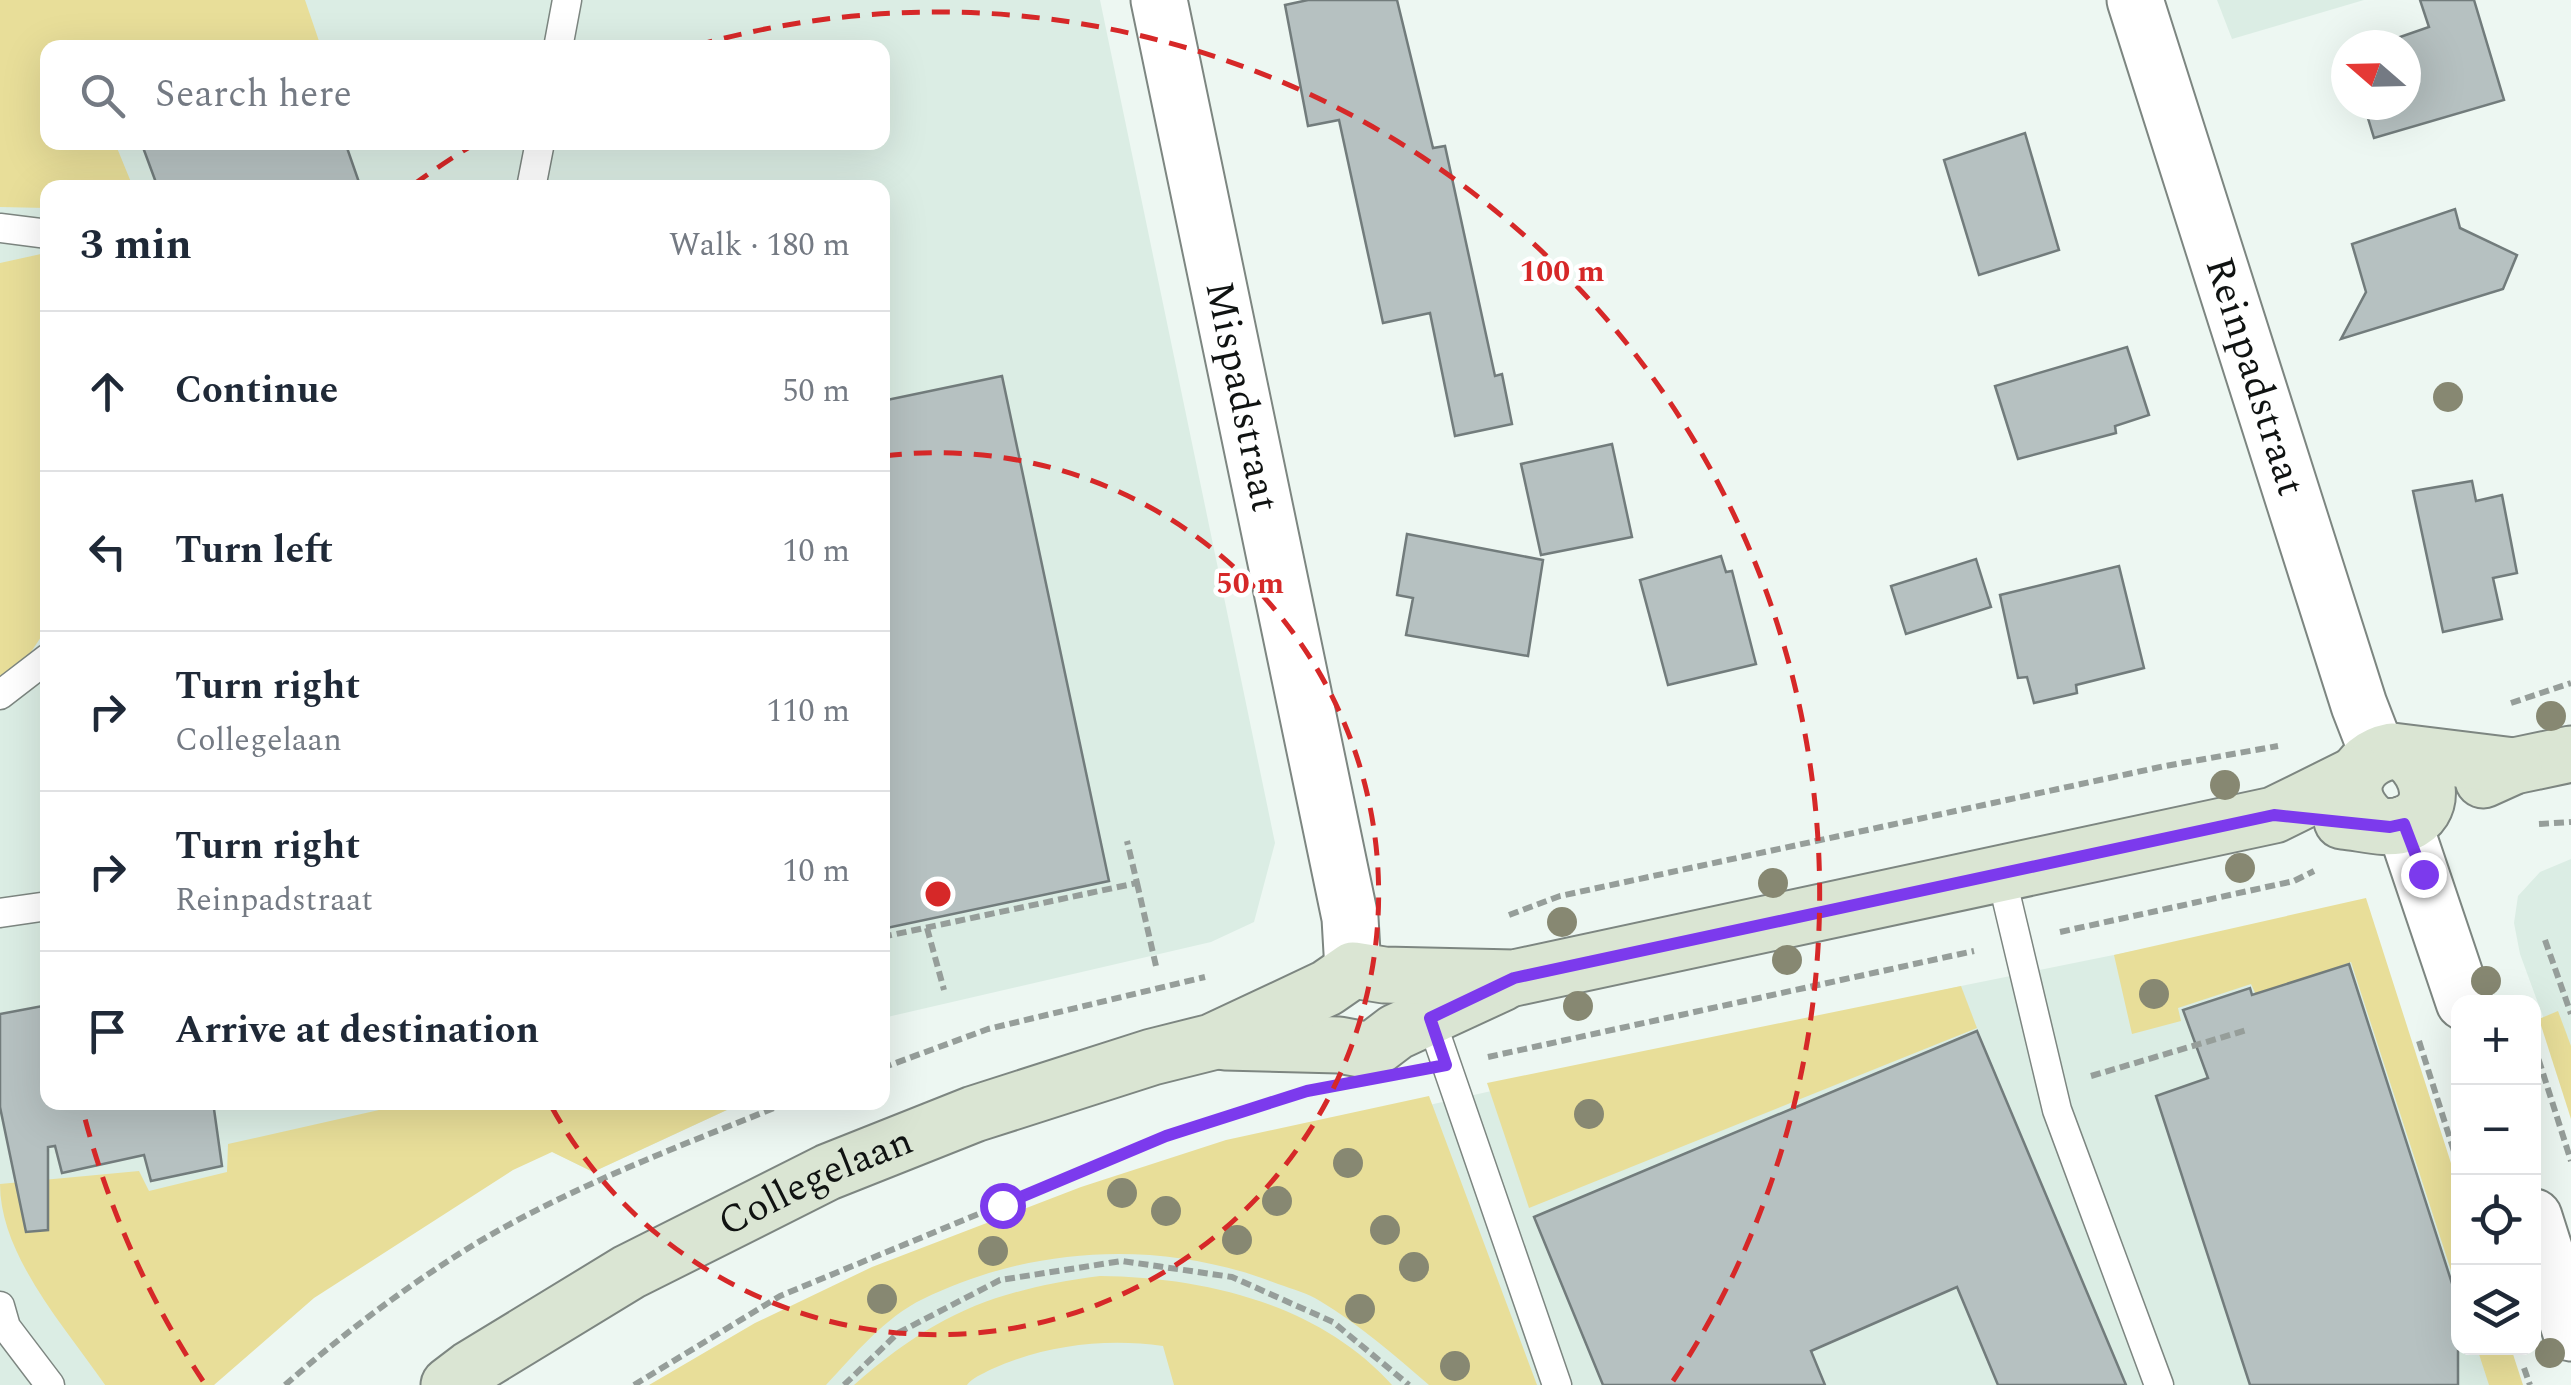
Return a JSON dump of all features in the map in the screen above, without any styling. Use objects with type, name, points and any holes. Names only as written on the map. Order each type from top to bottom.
[{"type":"street","name":"Mispadstraat","points":[[1159,0],[1350,918],[1355,978]]},
{"type":"street","name":"Reinpadstraat","points":[[2135,0],[2386,777],[2462,995]]},
{"type":"street","name":"Collegelaan","points":[[449,1385],[630,1272],[828,1172],[974,1114],[1152,1056],[1212,1042],[1355,978],[1514,978],[2274,815],[2386,777],[2514,766],[2571,754]]},
{"type":"street","points":[[1340,1045],[1322,1019],[1355,978],[1402,1001],[1424,1038]]},
{"type":"street","name":"Collegelaan","points":[[1212,1042],[1340,1045],[1371,1051],[1424,1038],[1514,978]]},
{"type":"street","points":[[2541,1239],[2571,1333]]},
{"type":"lane","points":[[560,40],[568,0]]},
{"type":"lane","points":[[533,180],[538,150]]},
{"type":"lane","points":[[0,228],[40,233]]},
{"type":"lane","points":[[0,696],[40,664]]},
{"type":"lane","points":[[2000,875],[2052,1088],[2160,1385]]},
{"type":"lane","points":[[0,914],[40,907]]},
{"type":"lane","points":[[1424,1038],[1558,1385]]},
{"type":"lane","points":[[0,1306],[6,1327],[50,1385]]},
{"type":"path","points":[[2011,800],[2165,766]]},
{"type":"path","points":[[1128,842],[1156,966]]},
{"type":"path","points":[[1424,1038],[1552,1045],[2294,881],[2330,864]]},
{"type":"path","points":[[890,935],[1137,883]]},
{"type":"path","points":[[927,928],[944,990]]},
{"type":"path","points":[[2545,940],[2571,1014]]},
{"type":"path","points":[[2052,1088],[2247,1030]]},
{"type":"path","points":[[2541,1068],[2571,1161]]},
{"type":"path","points":[[634,1385],[780,1296],[1166,1136],[1272,1102]]},
{"type":"path","points":[[285,1385],[338,1338],[476,1244],[610,1175],[769,1110]]},
{"type":"path","points":[[844,1385],[898,1332],[1000,1280],[1122,1261],[1232,1277],[1333,1322],[1410,1385]]},
{"type":"shaded area","points":[[0,0],[1100,0],[1275,843],[1254,922],[1211,942],[890,1016],[890,180],[40,180],[40,1110],[727,1110],[593,1172],[497,1124],[22,1262],[105,1385],[0,1385]]},
{"type":"shaded area","points":[[0,0],[305,0],[319,40],[40,40],[40,150],[118,150],[130,180],[40,180],[40,208],[0,207]]},
{"type":"shaded area","points":[[2217,0],[2364,0],[2232,39]]},
{"type":"shaded area","points":[[40,254],[40,638],[27,658],[0,676],[0,263]]},
{"type":"shaded area","points":[[2571,859],[2571,1102],[2541,1011],[2541,995],[2535,995],[2514,923],[2518,896],[2540,872]]},
{"type":"shaded area","points":[[2366,898],[2451,1163],[2451,1270],[2351,962],[2257,997],[2251,984],[2178,1008],[2181,1021],[2132,1034],[2114,955]]},
{"type":"shaded area","points":[[2356,906],[2451,1196],[2451,1355],[2503,1355],[2513,1385],[671,1385],[1197,1157],[1961,986]]},
{"type":"shaded area","points":[[1961,986],[1977,1028],[1529,1208],[1487,1083]]},
{"type":"shaded area","points":[[2558,1011],[2571,1046],[2571,1119],[2541,1025],[2541,1018]]},
{"type":"shaded area","points":[[1429,1096],[1537,1385],[1429,1385],[1363,1330],[1305,1293],[1190,1260],[1099,1254],[1009,1268],[923,1299],[883,1326],[826,1385],[649,1385],[755,1323],[872,1267],[1081,1187],[1226,1140]]},
{"type":"shaded area","points":[[379,1110],[727,1110],[593,1172],[552,1152],[513,1170],[314,1298],[214,1385],[105,1385],[23,1264],[3,1211],[0,1184],[139,1171],[149,1191],[227,1172],[228,1144]]},
{"type":"shaded area","points":[[1100,1276],[1179,1282],[1258,1300],[1330,1334],[1363,1357],[1392,1385],[1174,1385],[1163,1346],[1119,1343],[1033,1354],[992,1369],[967,1385],[854,1385],[912,1340],[968,1309],[1028,1289]]},
{"type":"shaded area","points":[[2479,1355],[2513,1355],[2523,1385],[2489,1385]]},
{"type":"building","points":[[1308,0],[1397,0],[1433,148],[1445,146],[1495,376],[1502,374],[1512,424],[1455,436],[1430,313],[1383,323],[1339,120],[1308,126],[1285,5]]},
{"type":"building","points":[[2420,0],[2474,0],[2504,100],[2374,138],[2369,120],[2421,120],[2420,30],[2429,27]]},
{"type":"building","points":[[2025,133],[2059,250],[1979,275],[1944,160]]},
{"type":"building","points":[[144,150],[348,150],[358,180],[155,180]]},
{"type":"building","points":[[2455,209],[2460,228],[2517,255],[2503,289],[2341,339],[2366,292],[2352,244]]},
{"type":"building","points":[[2127,347],[2149,415],[2115,426],[2116,433],[2018,459],[1995,386]]},
{"type":"building","points":[[1002,376],[1109,881],[890,927],[890,399]]},
{"type":"building","points":[[1612,444],[1632,537],[1541,555],[1521,464]]},
{"type":"building","points":[[2472,481],[2476,501],[2502,495],[2517,573],[2493,578],[2502,619],[2443,632],[2413,491]]},
{"type":"building","points":[[1407,534],[1543,560],[1528,656],[1406,635],[1413,598],[1397,595]]},
{"type":"building","points":[[1721,556],[1726,572],[1732,571],[1756,664],[1668,685],[1640,580]]},
{"type":"building","points":[[1976,559],[1991,607],[1906,634],[1891,586]]},
{"type":"building","points":[[2119,566],[2144,668],[2076,685],[2077,693],[2034,703],[2027,677],[2018,678],[2000,595]]},
{"type":"building","points":[[2349,964],[2451,1280],[2451,1355],[2458,1355],[2458,1385],[2250,1385],[2156,1096],[2208,1078],[2183,1010],[2250,988],[2252,995]]},
{"type":"building","points":[[40,1006],[40,1110],[214,1110],[222,1166],[151,1181],[144,1155],[62,1173],[55,1146],[48,1147],[48,1230],[26,1232],[0,1107],[0,1014]]},
{"type":"building","points":[[1977,1031],[2126,1385],[1998,1385],[1957,1287],[1811,1351],[1825,1385],[1603,1385],[1534,1217]]},
{"type":"route","points":[[1002,1205],[1166,1136],[1307,1091],[1446,1065],[1430,1018],[1514,978],[2274,815],[2390,827],[2404,824],[2423,874]]}]
